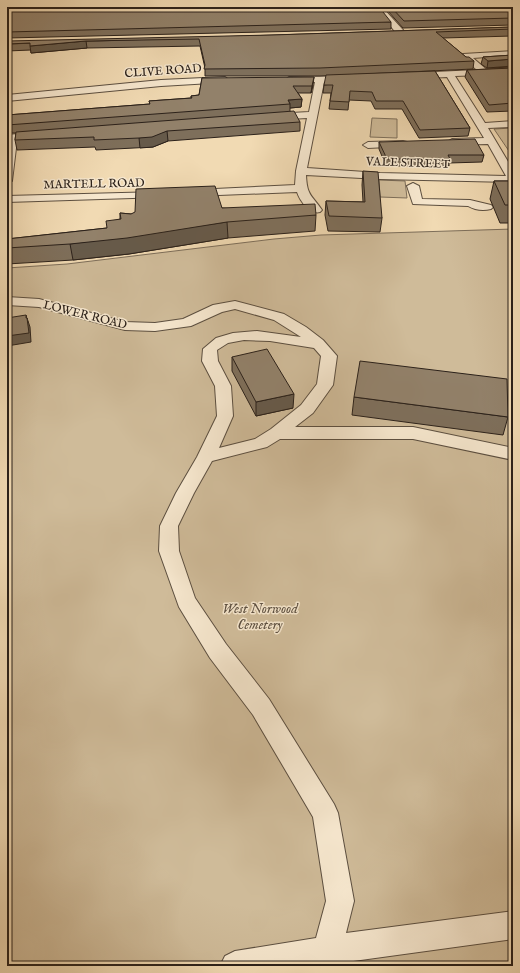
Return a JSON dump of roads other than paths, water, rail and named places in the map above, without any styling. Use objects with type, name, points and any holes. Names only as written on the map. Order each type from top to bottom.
[{"type":"street","points":[[378,7],[400,32]]},
{"type":"street","points":[[484,72],[466,56],[513,53]]},
{"type":"street","points":[[405,77],[513,71]]},
{"type":"street","points":[[449,74],[513,179]]},
{"type":"street","points":[[278,80],[357,79]]},
{"type":"street","name":"CLIVE ROAD","points":[[7,98],[160,82],[234,80]]},
{"type":"street","points":[[316,210],[304,196],[301,188],[301,171],[320,80]]},
{"type":"street","points":[[265,118],[312,114]]},
{"type":"street","points":[[482,126],[513,124]]},
{"type":"street","points":[[7,181],[10,138],[51,134]]},
{"type":"street","points":[[438,142],[491,141]]},
{"type":"street","points":[[368,145],[415,143]]},
{"type":"street","name":"VALE STREET","points":[[301,171],[415,183],[490,188],[497,179],[513,179]]},
{"type":"street","points":[[415,183],[417,202],[470,203],[476,206],[487,207]]},
{"type":"street","points":[[186,194],[301,188]]},
{"type":"street","name":"MARTELL ROAD","points":[[7,199],[130,200],[171,195]]},
{"type":"street","name":"LOWER ROAD","points":[[7,301],[39,304],[125,326],[155,327],[186,323],[218,308],[235,305],[279,317],[301,330],[319,344]]},
{"type":"street","points":[[206,457],[261,442],[277,433],[307,409],[325,385],[329,356],[319,344],[260,336],[240,336],[223,340],[210,349],[210,361],[223,386],[225,416],[206,457],[185,493],[170,526],[168,551],[186,600],[218,651],[261,708],[325,813],[340,901],[328,950]]},
{"type":"street","points":[[277,433],[413,433],[513,454]]},
{"type":"street","points":[[235,966],[328,950],[513,925]]},
{"type":"park label","name":"West Norwood Cemetery","points":[[260,618]]}]
